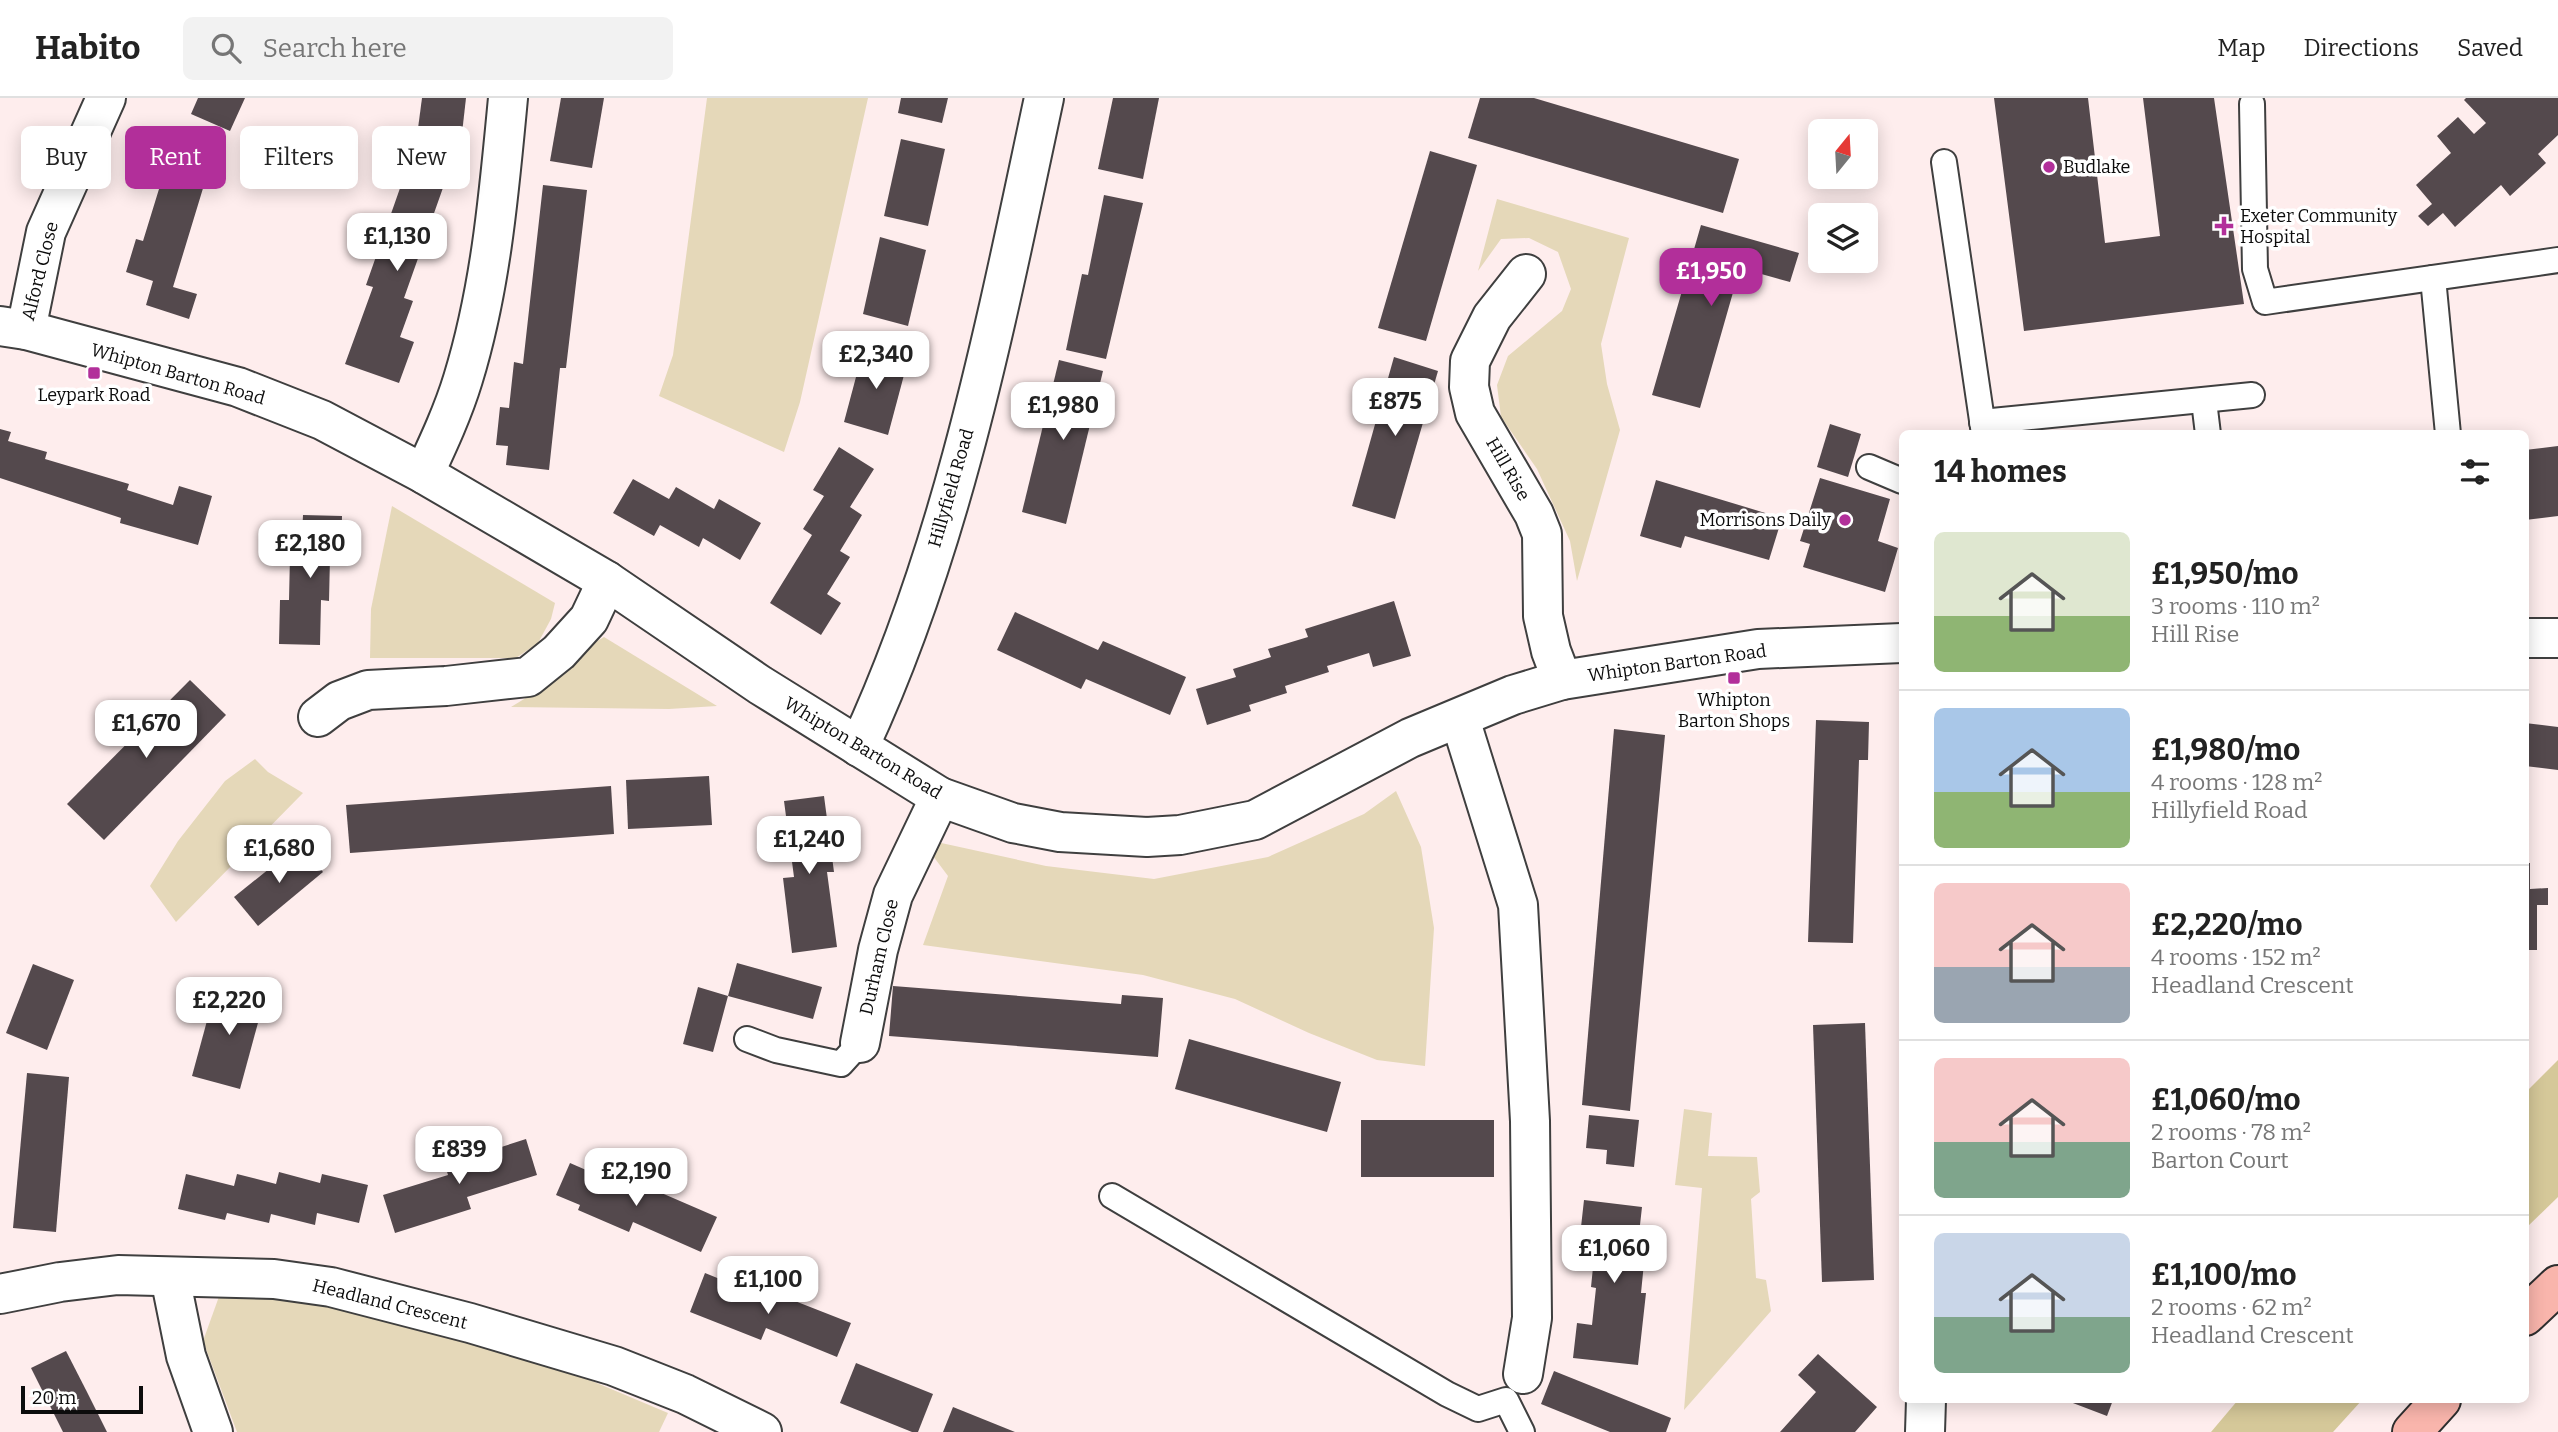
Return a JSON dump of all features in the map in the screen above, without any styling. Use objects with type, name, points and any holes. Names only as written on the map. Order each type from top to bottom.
[{"type":"main road","points":[[2529,1313],[2558,1285]]},
{"type":"main road","points":[[2412,1432],[2438,1403]]},
{"type":"street","name":"Alford Close","points":[[13,328],[46,232],[106,98]]},
{"type":"street","points":[[424,474],[463,380],[481,306],[495,231],[508,98]]},
{"type":"street","name":"Hillyfield Road","points":[[859,747],[921,594],[955,482],[1004,284],[1044,98]]},
{"type":"street","name":"Hill Rise","points":[[1525,274],[1488,326],[1470,361],[1469,387],[1475,413],[1534,514],[1542,534],[1543,616],[1551,651],[1562,680]]},
{"type":"street","name":"Whipton Barton Road","points":[[13,328],[238,387],[322,420],[424,474],[607,580],[760,685],[940,797],[1013,823],[1060,832],[1147,837],[1180,835],[1255,820],[1410,738],[1513,695],[1562,680],[1758,649],[1899,643]]},
{"type":"street","points":[[318,717],[339,701],[368,690],[446,686],[528,677],[559,652],[589,619],[607,580]]},
{"type":"street","points":[[2529,638],[2558,638]]},
{"type":"street","points":[[1460,719],[1518,905],[1528,1091],[1532,1318],[1514,1387]]},
{"type":"street","name":"Durham Close","points":[[860,1043],[892,895],[940,797]]},
{"type":"street","name":"Headland Crescent","points":[[0,1294],[60,1282],[118,1275],[274,1279],[351,1291],[614,1366],[685,1394],[762,1432]]},
{"type":"street","points":[[170,1278],[187,1356],[213,1432]]},
{"type":"street","points":[[1925,1432],[1926,1403]]},
{"type":"lane","points":[[2252,103],[2255,269],[2265,302],[2558,260]]},
{"type":"lane","points":[[1944,162],[1983,428],[2252,395]]},
{"type":"lane","points":[[2433,278],[2448,430]]},
{"type":"lane","points":[[2204,401],[2208,430]]},
{"type":"lane","points":[[1869,467],[1899,480]]},
{"type":"lane","points":[[747,1039],[776,1049],[841,1063],[860,1043]]},
{"type":"lane","points":[[1112,1196],[1447,1394],[1478,1409],[1514,1387],[1522,1432]]},
{"type":"shaded area","points":[[707,98],[868,98],[800,402],[784,452],[659,396],[673,355]]},
{"type":"shaded area","points":[[1497,199],[1629,238],[1601,344],[1607,384],[1620,430],[1577,581],[1570,541],[1537,469],[1501,417],[1497,385],[1508,356],[1562,311],[1571,289],[1558,252],[1529,238],[1501,239],[1478,271]]},
{"type":"shaded area","points":[[392,506],[555,603],[551,619],[538,643],[516,658],[370,658],[371,609]]},
{"type":"shaded area","points":[[604,637],[717,706],[669,709],[511,707],[565,674],[584,649]]},
{"type":"shaded area","points":[[255,759],[268,772],[303,793],[176,922],[150,886],[178,841],[225,781]]},
{"type":"shaded area","points":[[1396,791],[1421,847],[1434,928],[1425,1066],[1377,1060],[1235,999],[1143,975],[923,945],[948,876],[923,839],[1046,866],[1154,879],[1268,857],[1364,814]]},
{"type":"shaded area","points":[[2558,1060],[2558,1197],[2529,1225],[2529,1089]]},
{"type":"shaded area","points":[[1684,1109],[1712,1113],[1708,1156],[1757,1157],[1760,1192],[1751,1199],[1756,1278],[1766,1280],[1771,1311],[1684,1410],[1702,1188],[1675,1185]]},
{"type":"shaded area","points":[[221,1291],[294,1291],[509,1346],[668,1413],[659,1432],[237,1432],[203,1341]]},
{"type":"shaded area","points":[[2235,1403],[2359,1403],[2333,1432],[2211,1432]]},
{"type":"building","points":[[198,98],[245,98],[230,131],[226,126],[219,126],[191,114]]},
{"type":"building","points":[[422,98],[466,98],[463,126],[418,126]]},
{"type":"building","points":[[561,98],[604,98],[592,168],[550,161]]},
{"type":"building","points":[[901,98],[948,98],[942,123],[898,113]]},
{"type":"building","points":[[1113,98],[1159,98],[1143,179],[1098,169]]},
{"type":"building","points":[[1480,98],[1534,98],[1739,159],[1723,213],[1468,138]]},
{"type":"building","name":"Budlake","points":[[1994,98],[2088,98],[2105,243],[2160,236],[2143,98],[2214,98],[2244,304],[2024,331]]},
{"type":"building","points":[[2558,98],[2558,135],[2538,154],[2546,163],[2510,196],[2501,185],[2455,227],[2443,213],[2428,226],[2418,216],[2432,204],[2416,185],[2451,153],[2437,136],[2458,117],[2474,134],[2486,123],[2464,100]]},
{"type":"building","points":[[901,139],[945,149],[928,226],[884,216]]},
{"type":"building","points":[[1430,151],[1477,165],[1426,341],[1378,328]]},
{"type":"building","points":[[543,185],[587,190],[566,368],[560,368],[549,470],[506,465],[508,446],[496,445],[500,407],[509,408],[514,362],[523,364]]},
{"type":"building","points":[[159,189],[203,189],[173,287],[197,294],[189,319],[146,305],[153,281],[126,272],[136,239],[143,241]]},
{"type":"building","points":[[400,189],[443,189],[404,298],[413,301],[400,337],[414,342],[399,383],[345,364],[373,287],[366,285]]},
{"type":"building","points":[[1104,195],[1143,203],[1106,359],[1066,350],[1082,274],[1088,275]]},
{"type":"building","points":[[1701,225],[1799,253],[1790,282],[1740,268],[1700,408],[1652,395]]},
{"type":"building","points":[[880,237],[926,250],[908,326],[863,314]]},
{"type":"building","points":[[864,347],[908,360],[888,435],[844,422]]},
{"type":"building","points":[[1394,357],[1438,371],[1395,519],[1352,506]]},
{"type":"building","points":[[1059,360],[1103,371],[1066,524],[1022,512]]},
{"type":"building","points":[[1830,424],[1861,434],[1848,477],[1817,467]]},
{"type":"building","points":[[0,429],[11,432],[8,441],[47,452],[45,459],[129,484],[127,490],[173,505],[179,486],[212,496],[198,545],[120,523],[121,518],[0,478]]},
{"type":"building","points":[[2558,446],[2558,516],[2529,520],[2529,450]]},
{"type":"building","points":[[839,447],[874,469],[850,507],[862,515],[840,551],[850,557],[827,594],[841,603],[821,635],[770,603],[812,535],[803,529],[824,496],[813,490]]},
{"type":"building","name":"Morrisons Daily","points":[[1820,478],[1890,499],[1878,541],[1898,548],[1885,592],[1803,567],[1810,544],[1800,541]]},
{"type":"building","points":[[633,479],[669,499],[676,487],[714,509],[719,499],[761,523],[740,560],[703,538],[699,547],[660,525],[654,536],[613,513]]},
{"type":"building","points":[[1656,480],[1782,518],[1769,560],[1685,536],[1681,548],[1640,536]]},
{"type":"building","points":[[303,515],[342,516],[341,558],[330,557],[329,601],[321,600],[320,645],[279,644],[280,600],[289,600],[290,556],[301,556]]},
{"type":"building","points":[[1394,601],[1411,656],[1373,667],[1369,653],[1327,666],[1329,672],[1285,686],[1287,693],[1249,705],[1251,711],[1207,725],[1196,689],[1236,677],[1233,669],[1271,657],[1268,649],[1308,637],[1305,629]]},
{"type":"building","points":[[1015,612],[1098,650],[1103,641],[1186,677],[1170,715],[1086,679],[1081,689],[997,650]]},
{"type":"building","points":[[190,680],[226,715],[104,840],[67,804]]},
{"type":"building","points":[[1816,720],[1869,722],[1868,760],[1859,760],[1853,943],[1808,942]]},
{"type":"building","points":[[2529,723],[2558,727],[2558,770],[2529,766]]},
{"type":"building","points":[[1614,729],[1665,735],[1630,1111],[1582,1105]]},
{"type":"building","points":[[709,776],[712,825],[628,829],[626,780]]},
{"type":"building","points":[[611,786],[614,834],[350,853],[346,805]]},
{"type":"building","points":[[824,796],[834,872],[827,872],[837,947],[792,953],[783,878],[794,877],[784,801]]},
{"type":"building","points":[[300,844],[323,872],[258,926],[234,897]]},
{"type":"building","points":[[2529,863],[2530,889],[2548,888],[2548,905],[2537,905],[2537,950],[2529,950]]},
{"type":"building","points":[[737,963],[822,987],[813,1019],[728,996]]},
{"type":"building","points":[[33,964],[74,980],[47,1050],[6,1033]]},
{"type":"building","points":[[217,984],[265,997],[240,1089],[192,1076]]},
{"type":"building","points":[[893,986],[1121,1004],[1122,995],[1163,998],[1158,1057],[889,1036]]},
{"type":"building","points":[[698,987],[728,996],[713,1052],[683,1044]]},
{"type":"building","points":[[1865,1023],[1874,1280],[1822,1282],[1813,1025]]},
{"type":"building","points":[[1189,1039],[1341,1082],[1327,1132],[1175,1089]]},
{"type":"building","points":[[27,1073],[69,1077],[56,1232],[13,1228]]},
{"type":"building","points":[[1589,1115],[1639,1120],[1634,1167],[1606,1164],[1607,1150],[1586,1148]]},
{"type":"building","points":[[1361,1120],[1494,1120],[1494,1177],[1361,1177]]},
{"type":"building","points":[[526,1139],[537,1175],[467,1197],[471,1209],[395,1233],[383,1195],[448,1175],[445,1165]]},
{"type":"building","points":[[570,1163],[639,1193],[643,1185],[717,1217],[701,1252],[633,1222],[629,1232],[578,1210],[580,1205],[556,1195]]},
{"type":"building","points":[[279,1172],[320,1183],[322,1174],[368,1185],[359,1223],[317,1213],[315,1225],[271,1214],[269,1223],[227,1213],[225,1220],[178,1209],[186,1174],[234,1186],[237,1174],[276,1184]]},
{"type":"building","points":[[1584,1200],[1642,1207],[1638,1243],[1646,1243],[1641,1293],[1646,1293],[1638,1365],[1573,1358],[1577,1323],[1592,1325],[1596,1288],[1591,1287],[1596,1238],[1580,1236]]},
{"type":"building","points":[[705,1273],[774,1301],[777,1294],[851,1323],[837,1357],[766,1328],[761,1340],[690,1312]]},
{"type":"building","points":[[66,1351],[107,1432],[63,1432],[31,1368]]},
{"type":"building","points":[[1818,1354],[1877,1407],[1855,1432],[1780,1432],[1816,1392],[1798,1375]]},
{"type":"building","points":[[856,1363],[933,1394],[918,1432],[840,1403]]},
{"type":"building","points":[[1554,1371],[1671,1418],[1666,1432],[1610,1432],[1541,1404]]},
{"type":"building","points":[[2073,1403],[2112,1403],[2107,1416]]},
{"type":"building","points":[[953,1407],[1015,1432],[943,1432]]},
{"type":"place","name":"Budlake","points":[[2049,167]]},
{"type":"place","name":"Exeter Community Hospital","points":[[2224,226]]},
{"type":"place","name":"Leypark Road","points":[[94,373]]},
{"type":"place","name":"Morrisons Daily","points":[[1845,520]]},
{"type":"place","name":"Whipton Barton Shops","points":[[1734,678]]}]
